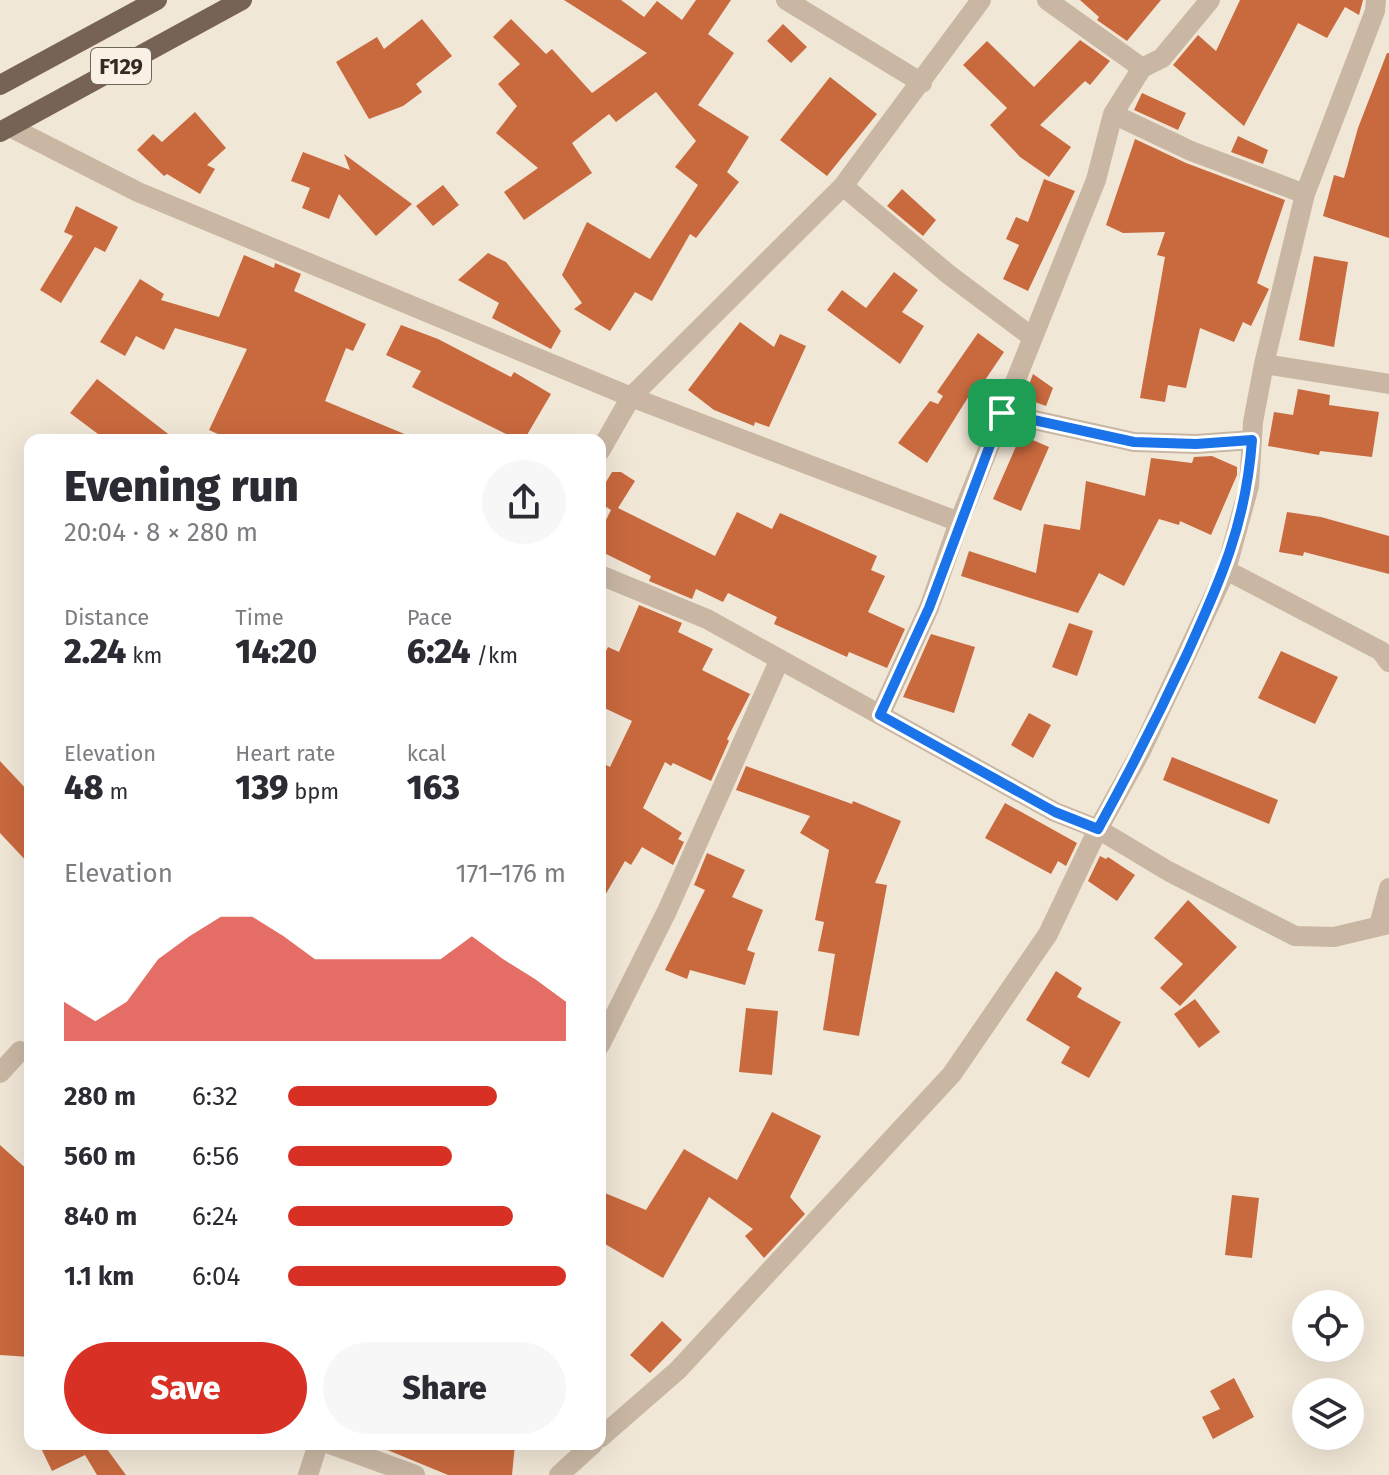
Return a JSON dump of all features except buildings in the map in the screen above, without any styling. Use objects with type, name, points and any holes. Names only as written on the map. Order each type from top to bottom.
[{"type":"main road","name":"F129","points":[[0,85],[157,0]]},
{"type":"main road","name":"F129","points":[[5,129],[242,0]]},
{"type":"street","points":[[786,0],[922,83]]},
{"type":"street","points":[[606,441],[631,397],[843,186],[981,0]]},
{"type":"street","points":[[1047,0],[1142,68]]},
{"type":"street","points":[[880,715],[929,608],[959,522],[1096,180],[1113,114],[1142,68],[1162,58],[1210,0]]},
{"type":"street","points":[[606,1433],[678,1370],[952,1074],[1048,934],[1098,829],[1140,753],[1226,570],[1249,486],[1252,440],[1264,364],[1305,194],[1331,131],[1376,0]]},
{"type":"street","points":[[1113,114],[1191,151],[1305,194]]},
{"type":"street","points":[[5,129],[138,192],[631,397],[959,522]]},
{"type":"street","points":[[843,186],[948,274],[1032,337]]},
{"type":"street","points":[[1264,364],[1389,384]]},
{"type":"street","points":[[1002,413],[1134,442],[1196,444],[1252,440]]},
{"type":"street","points":[[1226,570],[1381,651],[1389,662]]},
{"type":"street","points":[[606,577],[707,619],[1055,812],[1098,829],[1168,871],[1295,936],[1334,937],[1384,925],[1389,888]]},
{"type":"street","points":[[606,1033],[667,911],[780,659]]},
{"type":"street","points":[[0,1073],[20,1051]]},
{"type":"street","points":[[308,1475],[316,1450]]},
{"type":"street","points":[[346,1450],[415,1475]]},
{"type":"street","points":[[559,1475],[586,1450]]},
{"type":"route","points":[[1002,413],[1134,442],[1196,444],[1252,440],[1249,486],[1226,570],[1140,753],[1098,829],[1055,812],[880,715],[929,608],[1002,413]]}]
